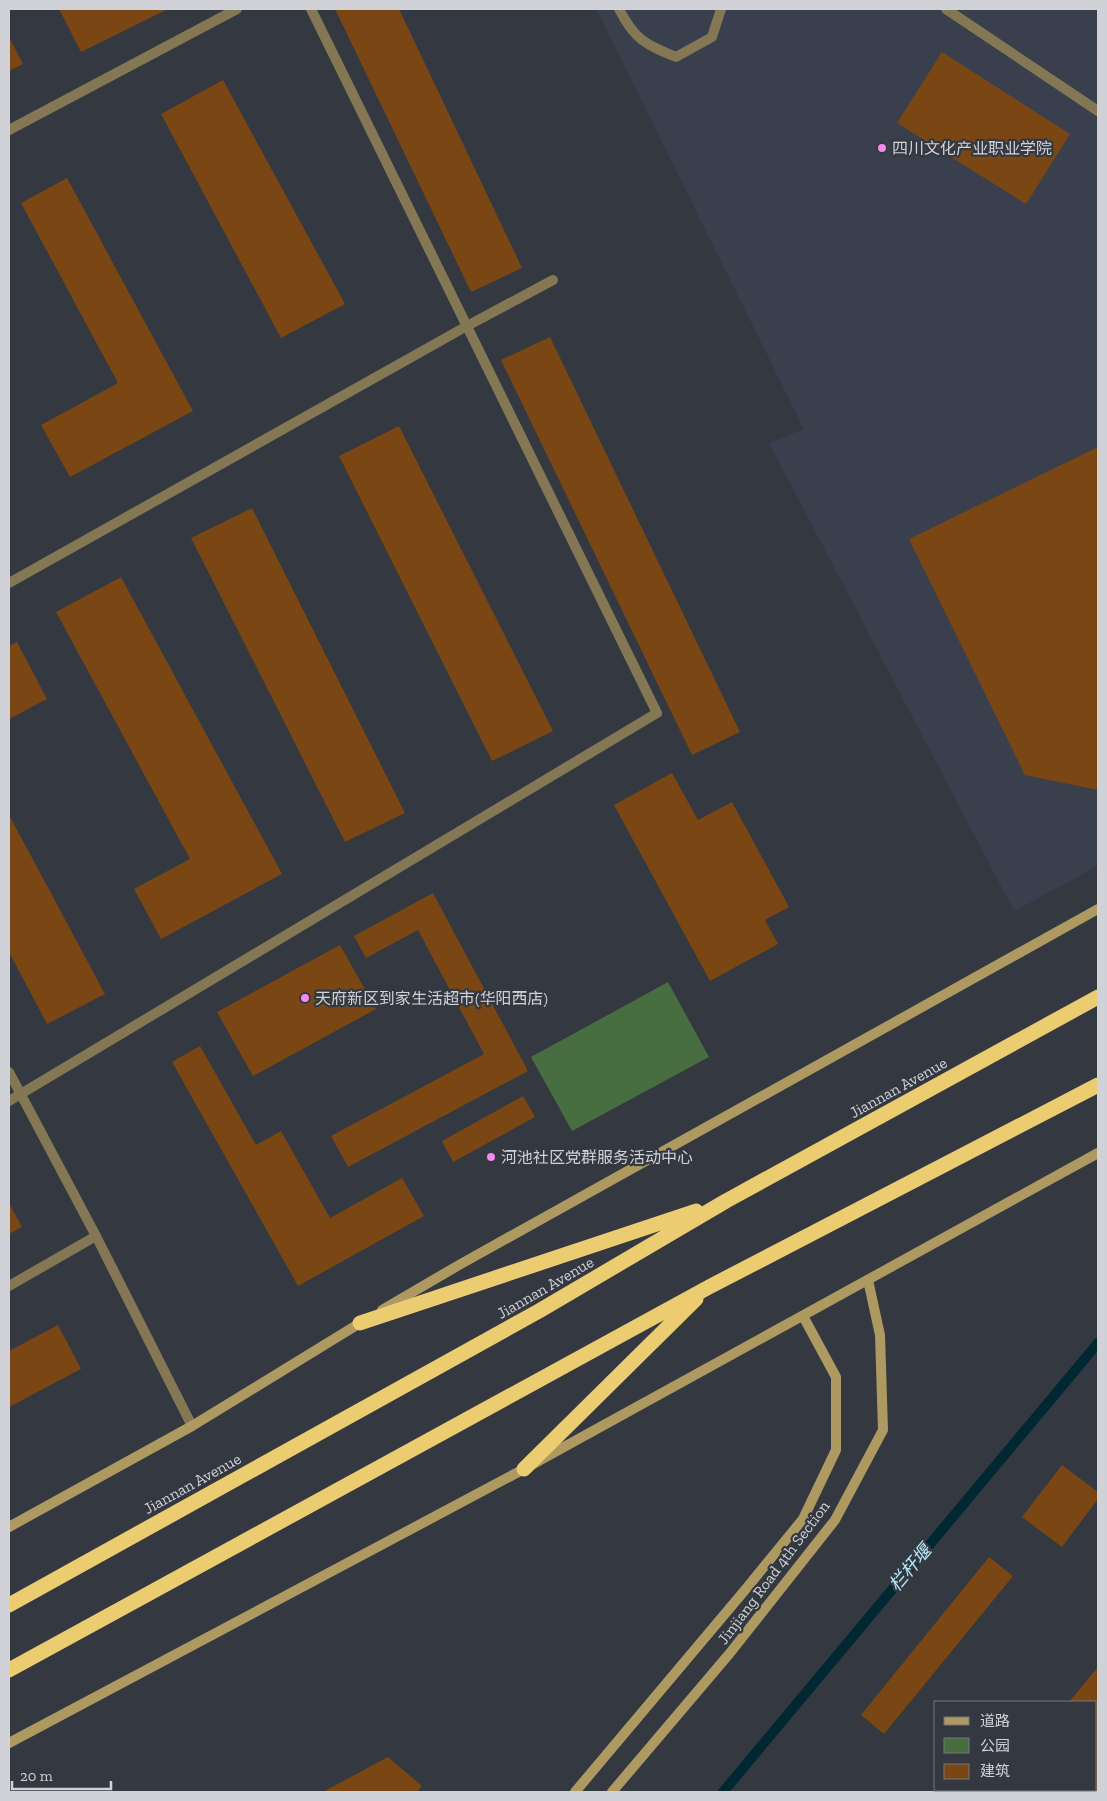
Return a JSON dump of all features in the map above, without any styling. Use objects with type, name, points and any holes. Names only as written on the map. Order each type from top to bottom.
[{"type":"highway","name":"Jiannan Avenue","points":[[9,1605],[530,1316],[726,1201],[1098,997]]},
{"type":"highway","points":[[9,1670],[709,1287],[1098,1085]]},
{"type":"highway","points":[[360,1323],[726,1201]]},
{"type":"highway","points":[[524,1468],[709,1287]]},
{"type":"main road","points":[[9,1527],[192,1426],[360,1323],[468,1260],[1098,909]]},
{"type":"main road","points":[[9,1743],[524,1468],[1098,1153]]},
{"type":"main road","name":"Jinjiang Road 4th Section","points":[[612,1792],[730,1653],[835,1520],[882,1430],[880,1335],[868,1280]]},
{"type":"main road","name":"Jinjiang Road 4th Section","points":[[575,1792],[803,1519],[836,1450],[836,1377],[803,1316]]},
{"type":"street","points":[[9,130],[237,9]]},
{"type":"street","points":[[9,1101],[657,713],[311,9]]},
{"type":"street","points":[[619,9],[628,27],[648,46],[676,57],[712,37],[721,9]]},
{"type":"street","points":[[946,9],[1098,111]]},
{"type":"street","points":[[9,583],[552,280]]},
{"type":"street","points":[[9,1072],[96,1236],[192,1426]]},
{"type":"street","points":[[9,1286],[96,1236]]},
{"type":"shaded area","points":[[596,9],[1098,9],[1098,866],[1014,911],[769,443],[804,429]]},
{"type":"green space","points":[[668,982],[709,1057],[572,1131],[531,1057]]},
{"type":"building","points":[[59,9],[168,9],[81,52]]},
{"type":"building","points":[[335,9],[399,9],[522,268],[471,292]]},
{"type":"building","points":[[9,37],[23,64],[9,71]]},
{"type":"building","points":[[942,52],[1070,134],[1026,204],[897,123]]},
{"type":"building","points":[[223,80],[345,304],[281,338],[161,114]]},
{"type":"building","points":[[67,178],[193,411],[70,477],[41,425],[118,383],[21,203]]},
{"type":"building","points":[[550,337],[740,732],[692,755],[501,360]]},
{"type":"building","points":[[399,426],[553,731],[492,761],[339,456]]},
{"type":"building","points":[[1098,447],[1098,790],[1025,775],[909,539]]},
{"type":"building","points":[[252,508],[405,813],[345,842],[191,538]]},
{"type":"building","points":[[121,577],[282,874],[161,939],[134,889],[190,859],[56,612]]},
{"type":"building","points":[[17,642],[47,699],[9,719],[9,646]]},
{"type":"building","points":[[672,773],[698,820],[732,802],[789,907],[765,920],[778,944],[710,981],[614,805]]},
{"type":"building","points":[[9,815],[105,994],[47,1024],[9,952]]},
{"type":"building","points":[[433,893],[528,1071],[348,1167],[331,1136],[484,1054],[418,930],[366,958],[354,936]]},
{"type":"building","points":[[340,945],[376,1009],[253,1076],[217,1012]]},
{"type":"building","points":[[200,1046],[256,1145],[281,1131],[330,1218],[402,1178],[424,1216],[298,1286],[172,1062]]},
{"type":"building","points":[[523,1096],[535,1117],[453,1162],[442,1141]]},
{"type":"building","points":[[9,1203],[22,1227],[9,1234]]},
{"type":"building","points":[[58,1325],[81,1369],[9,1407],[9,1351]]},
{"type":"building","points":[[1062,1465],[1098,1492],[1098,1499],[1062,1547],[1022,1517]]},
{"type":"building","points":[[989,1557],[1013,1576],[884,1734],[861,1715]]},
{"type":"building","points":[[1098,1667],[1097,1792],[1066,1791],[1097,1791],[1097,1701],[1070,1701]]},
{"type":"building","points":[[388,1757],[422,1786],[417,1792],[323,1792]]},
{"type":"waterway","name":"栏杆堰","points":[[723,1792],[1098,1343]]},
{"type":"place","name":"四川文化产业职业学院","points":[[882,148]]},
{"type":"place","name":"天府新区到家生活超市(华阳西店)","points":[[305,998]]},
{"type":"place","name":"河池社区党群服务活动中心","points":[[491,1157]]}]
